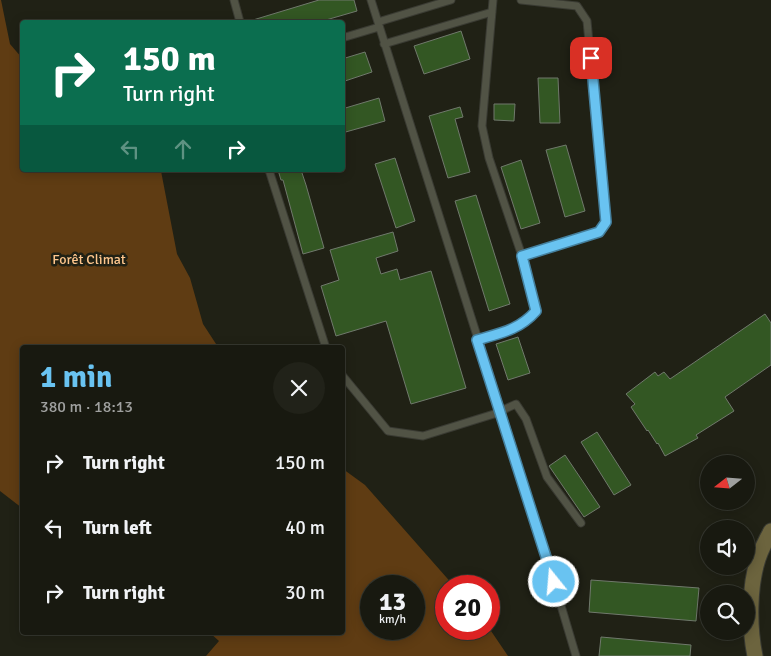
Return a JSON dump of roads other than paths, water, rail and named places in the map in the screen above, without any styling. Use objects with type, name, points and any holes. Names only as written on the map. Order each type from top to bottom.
[{"type":"main road","points":[[755,656],[751,618],[752,588],[758,560],[771,531]]},
{"type":"lane","points":[[234,0],[239,20]]},
{"type":"lane","points":[[371,0],[576,656]]},
{"type":"lane","points":[[345,37],[451,0]]},
{"type":"lane","points":[[477,340],[516,327],[536,311],[522,256],[489,158],[482,126],[493,0]]},
{"type":"lane","points":[[521,0],[577,6],[587,21],[606,222],[599,232],[522,256]]},
{"type":"lane","points":[[384,44],[492,12]]},
{"type":"lane","points":[[270,172],[325,345]]},
{"type":"lane","points":[[345,379],[388,431],[423,436],[500,412],[516,404],[526,419],[547,477],[581,523]]},
{"type":"park label","name":"Forêt Climat","points":[[89,259]]}]
